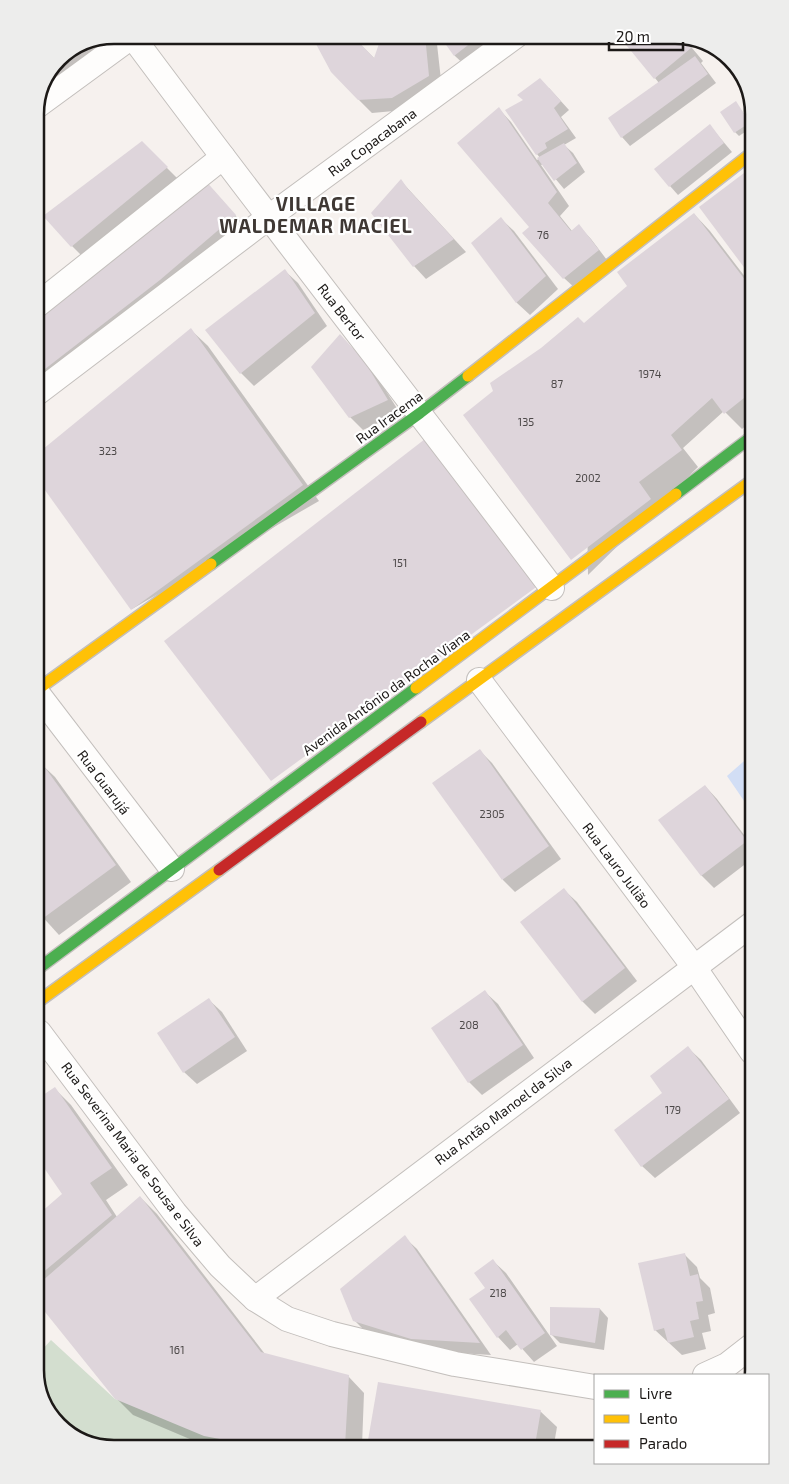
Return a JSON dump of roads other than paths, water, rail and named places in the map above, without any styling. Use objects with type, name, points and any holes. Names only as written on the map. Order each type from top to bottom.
[{"type":"main road","name":"Rua Iracema","points":[[44,685],[420,413],[745,158]]},
{"type":"main road","name":"Avenida Antônio da Rocha Viana","points":[[44,964],[552,588],[745,442]]},
{"type":"main road","points":[[44,997],[745,486]]},
{"type":"street","points":[[45,100],[122,44]]},
{"type":"street","name":"Rua Bertor","points":[[139,44],[552,588]]},
{"type":"street","name":"Rua Copacabana","points":[[44,388],[269,217],[505,44]]},
{"type":"street","points":[[44,300],[223,157]]},
{"type":"street","name":"Rua Lauro Julião","points":[[479,680],[694,967],[745,1042]]},
{"type":"street","name":"Rua Guarujá","points":[[44,702],[172,869]]},
{"type":"street","name":"Rua Antão Manoel da Silva","points":[[255,1299],[745,929]]},
{"type":"street","name":"Rua Severina Maria de Sousa e Silva","points":[[44,1039],[175,1213],[220,1266],[255,1299],[287,1319],[348,1339],[455,1364],[594,1387]]},
{"type":"street","points":[[707,1374],[727,1365],[745,1351]]},
{"type":"water","points":[[745,760],[745,802],[727,776]]},
{"type":"district","name":"VILLAGE WALDEMAR MACIEL","points":[[316,214]]}]
